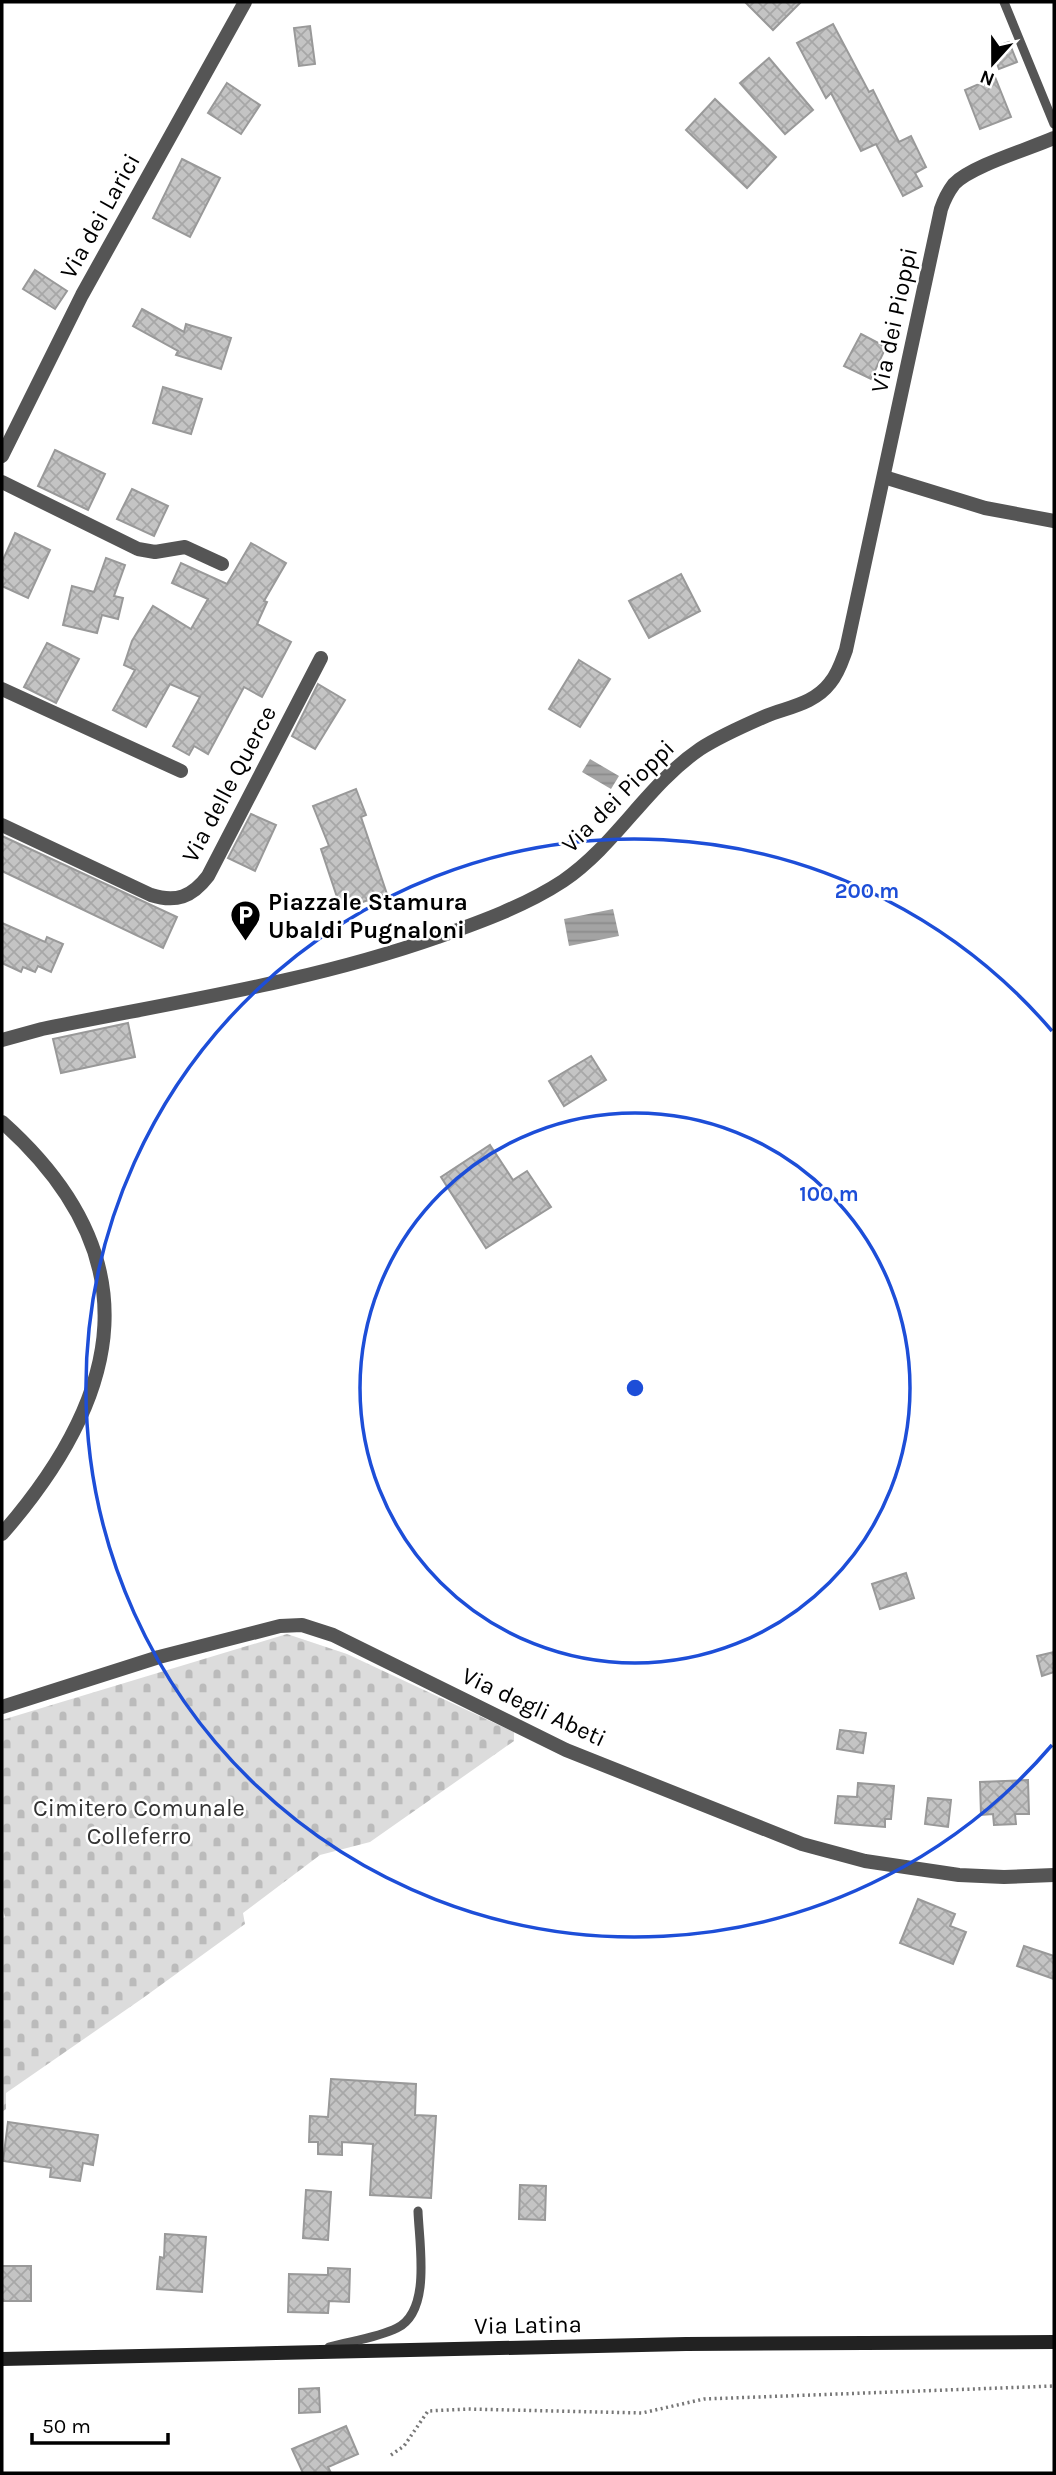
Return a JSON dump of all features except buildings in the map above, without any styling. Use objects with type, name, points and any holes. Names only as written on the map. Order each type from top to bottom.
[{"type":"main road","name":"Via Latina","points":[[2,2358],[687,2344],[1054,2342]]},
{"type":"street","name":"Via dei Larici","points":[[3,450],[82,295],[246,2]]},
{"type":"street","name":"Via dei Pioppi","points":[[2,1040],[42,1029],[274,984],[349,965],[491,918],[562,881],[597,852],[661,783],[696,752],[749,724],[820,694],[830,684],[846,650],[941,209],[949,190],[963,177],[1054,138]]},
{"type":"street","points":[[884,477],[985,508],[1054,521]]},
{"type":"street","points":[[2,482],[138,549],[155,552],[186,547],[222,564]]},
{"type":"street","name":"Via delle Querce","points":[[2,825],[151,895],[172,899],[191,894],[208,876],[321,657]]},
{"type":"street","points":[[2,689],[181,771]]},
{"type":"street","points":[[2,1122],[48,1168],[81,1222],[95,1256],[104,1292],[106,1317],[101,1358],[83,1412],[49,1472],[2,1534]]},
{"type":"street","name":"Via degli Abeti","points":[[2,1707],[196,1647],[280,1626],[302,1625],[333,1635],[566,1750],[802,1844],[865,1861],[959,1875],[1054,1875]]},
{"type":"lane","points":[[1004,2],[1054,124]]},
{"type":"lane","points":[[311,2352],[392,2330],[412,2316],[420,2289],[418,2211]]},
{"type":"path","points":[[391,2455],[404,2446],[428,2411],[468,2409],[642,2413],[704,2399],[1054,2386]]},
{"type":"green space","name":"Cimitero Comunale Colleferro","points":[[287,1634],[347,1654],[514,1732],[514,1741],[370,1842],[320,1855],[243,1913],[245,1924],[6,2093],[6,2109],[2,2112],[2,1919],[5,1917],[2,1905],[2,1720]]},
{"type":"shaded area","points":[[590,759],[619,776],[611,789],[582,772]]},
{"type":"shaded area","points":[[613,909],[619,936],[569,946],[564,919]]},
{"type":"place","name":"Piazzale Stamura Ubaldi Pugnaloni","points":[[245,943]]}]
